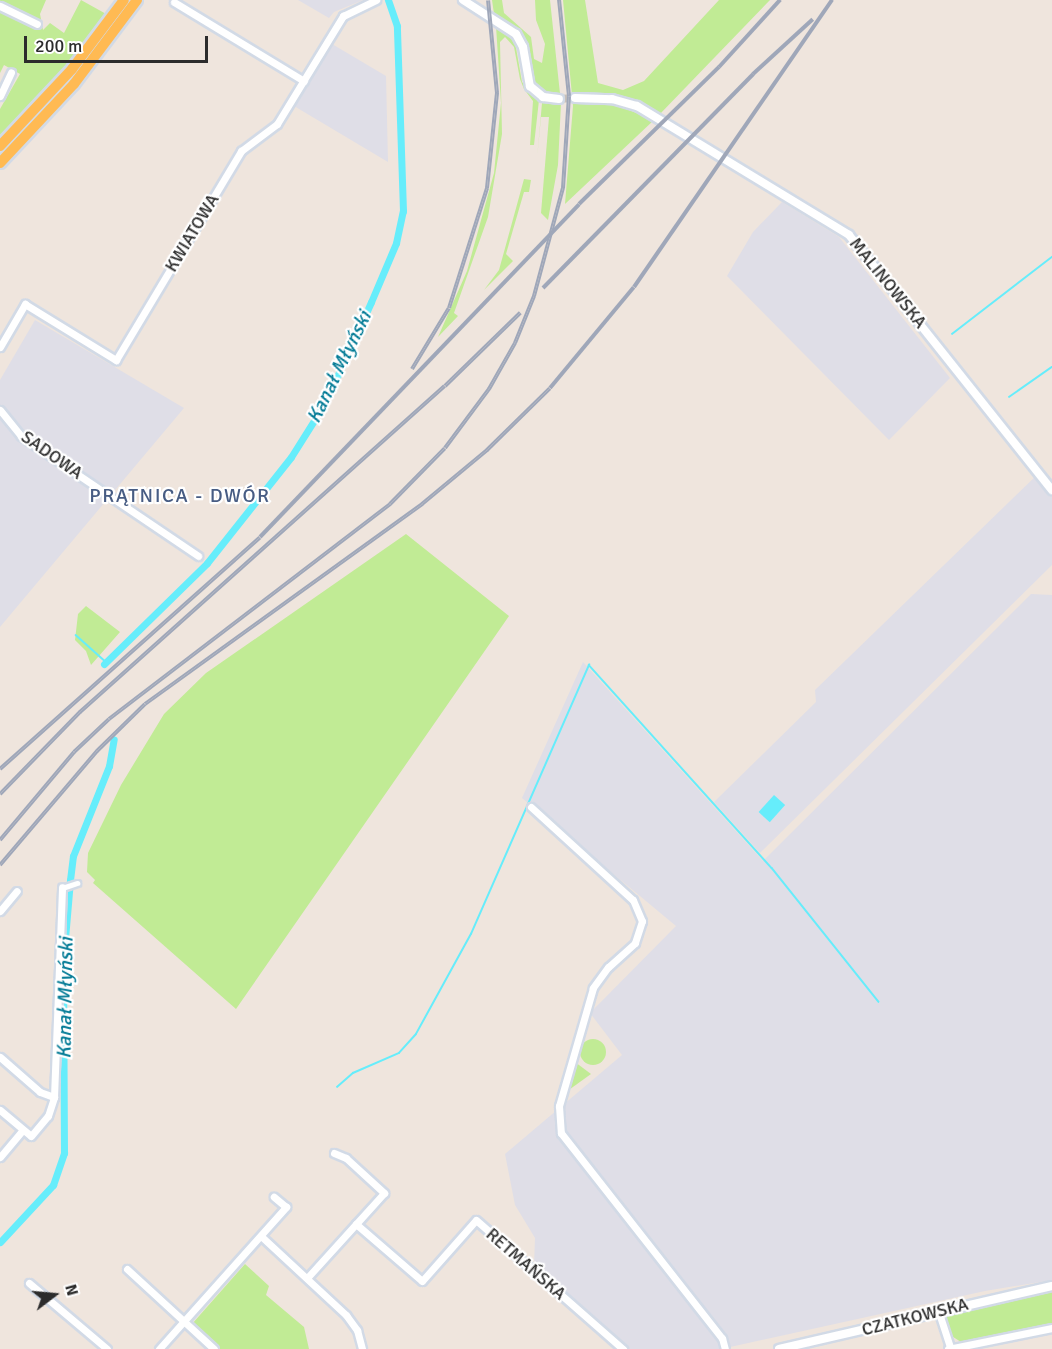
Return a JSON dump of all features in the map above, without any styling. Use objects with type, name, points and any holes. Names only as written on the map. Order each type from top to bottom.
[{"type":"main road","points":[[0,146],[72,69],[124,0]]},
{"type":"main road","points":[[0,163],[74,84],[137,0]]},
{"type":"street","name":"KWIATOWA","points":[[0,347],[25,304],[116,360],[241,151],[272,130],[343,16],[376,0]]},
{"type":"street","points":[[463,0],[516,34],[523,47],[530,86],[543,97],[559,99]]},
{"type":"street","points":[[174,2],[304,81]]},
{"type":"street","points":[[0,6],[37,24]]},
{"type":"street","points":[[0,96],[11,72]]},
{"type":"street","name":"MALINOWSKA","points":[[575,98],[612,99],[643,110],[849,234],[1052,490]]},
{"type":"street","name":"SADOWA","points":[[0,410],[21,436],[198,556]]},
{"type":"street","points":[[531,807],[633,900],[642,921],[635,943],[604,971],[593,988],[559,1106],[561,1133],[722,1338],[725,1349]]},
{"type":"street","points":[[0,1110],[23,1130],[36,1135],[48,1116],[54,1097],[63,887],[77,883]]},
{"type":"street","points":[[0,911],[17,891]]},
{"type":"street","points":[[0,1058],[40,1092],[54,1097]]},
{"type":"street","points":[[0,1157],[23,1130]]},
{"type":"street","points":[[307,1278],[384,1193],[346,1158],[334,1153]]},
{"type":"street","points":[[159,1349],[286,1208],[274,1197]]},
{"type":"street","name":"RETMAŃSKA","points":[[356,1224],[422,1281],[476,1220],[623,1349]]},
{"type":"street","points":[[262,1237],[350,1319],[362,1349]]},
{"type":"street","points":[[127,1269],[214,1349]]},
{"type":"street","points":[[29,1283],[107,1349]]},
{"type":"street","name":"CZATKOWSKA","points":[[778,1349],[938,1310],[1052,1286]]},
{"type":"street","points":[[938,1310],[949,1349],[1052,1328]]},
{"type":"shaded area","points":[[298,0],[363,0],[334,12],[329,18]]},
{"type":"shaded area","points":[[332,44],[386,76],[388,162],[294,106]]},
{"type":"shaded area","points":[[782,202],[839,237],[950,378],[889,440],[727,276],[753,232]]},
{"type":"shaded area","points":[[35,320],[184,408],[0,627],[0,380]]},
{"type":"shaded area","points":[[1039,473],[1052,490],[1052,565],[760,853],[714,802],[816,702],[815,690]]},
{"type":"shaded area","points":[[1031,594],[1052,595],[1052,1280],[985,1291],[721,1349],[629,1349],[534,1265],[535,1238],[515,1205],[505,1154],[622,1055],[590,1013],[676,926],[522,798],[583,662],[763,861]]},
{"type":"green space","points":[[0,0],[46,0],[40,14],[43,30],[50,23],[64,33],[81,0],[108,15],[62,75],[0,137],[0,109],[20,74],[4,65],[0,73]]},
{"type":"green space","points":[[492,0],[502,0],[504,13],[531,37],[534,59],[542,63],[545,44],[536,20],[535,0],[550,0],[561,103],[558,165],[548,220],[541,213],[549,117],[541,117],[537,159],[542,103],[559,102],[532,83],[524,40],[494,14]]},
{"type":"green space","points":[[563,0],[585,0],[598,83],[623,90],[644,81],[719,0],[770,0],[659,115],[607,95],[575,95],[575,103],[614,104],[654,120],[565,204],[573,106]]},
{"type":"green space","points":[[496,26],[515,42],[522,82],[539,100],[534,145],[530,145],[533,101],[520,79],[514,47],[505,37],[500,42],[502,134],[488,217],[454,313],[458,316],[438,337],[467,271],[494,173],[501,103]]},
{"type":"green space","points":[[524,179],[531,180],[529,192],[524,192],[506,254],[513,261],[484,290],[499,270]]},
{"type":"green space","points":[[406,534],[509,616],[236,1009],[93,883],[95,880],[87,872],[88,853],[121,785],[164,714],[206,673]]},
{"type":"green space","points":[[86,606],[120,632],[91,665],[86,651],[75,640],[78,614]]},
{"type":"green space","points":[[593,1039],[602,1043],[606,1052],[602,1061],[593,1065],[584,1061],[580,1052],[584,1043]]},
{"type":"green space","points":[[575,1062],[591,1074],[566,1092]]},
{"type":"green space","points":[[245,1264],[269,1286],[266,1295],[304,1327],[309,1349],[219,1349],[192,1324]]},
{"type":"green space","points":[[1052,1291],[1052,1324],[961,1342],[950,1335],[946,1314]]},
{"type":"water","points":[[774,795],[785,805],[770,822],[759,812]]},
{"type":"waterway","name":"Kanał Młyński","points":[[104,664],[207,563],[291,457],[325,403],[371,302],[396,243],[403,211],[397,26],[388,0]]},
{"type":"waterway","points":[[952,334],[1052,257]]},
{"type":"waterway","points":[[1009,397],[1052,367]]},
{"type":"waterway","points":[[76,635],[105,661]]},
{"type":"waterway","points":[[337,1087],[353,1073],[399,1053],[416,1034],[471,934],[589,665],[772,868],[879,1002]]},
{"type":"waterway","name":"Kanał Młyński","points":[[0,1242],[53,1185],[64,1153],[63,962],[70,880],[73,856],[109,766],[114,739]]},
{"type":"tunnel","points":[[559,99],[575,98]]},
{"type":"railway","points":[[412,369],[449,308],[487,188],[497,93],[488,0]]},
{"type":"railway","points":[[0,840],[74,752],[109,719],[390,504],[445,448],[489,389],[515,343],[534,296],[563,188],[569,96],[559,0]]},
{"type":"railway","points":[[0,769],[260,537],[579,204],[719,67],[780,0]]},
{"type":"railway","points":[[0,865],[97,751],[145,704],[422,504],[487,450],[550,388],[634,287],[832,0]]},
{"type":"railway","points":[[543,288],[753,74],[813,19]]},
{"type":"railway","points":[[0,794],[80,712],[445,386],[520,313]]},
{"type":"district","name":"PRĄTNICA - DWÓR","points":[[180,495]]}]
